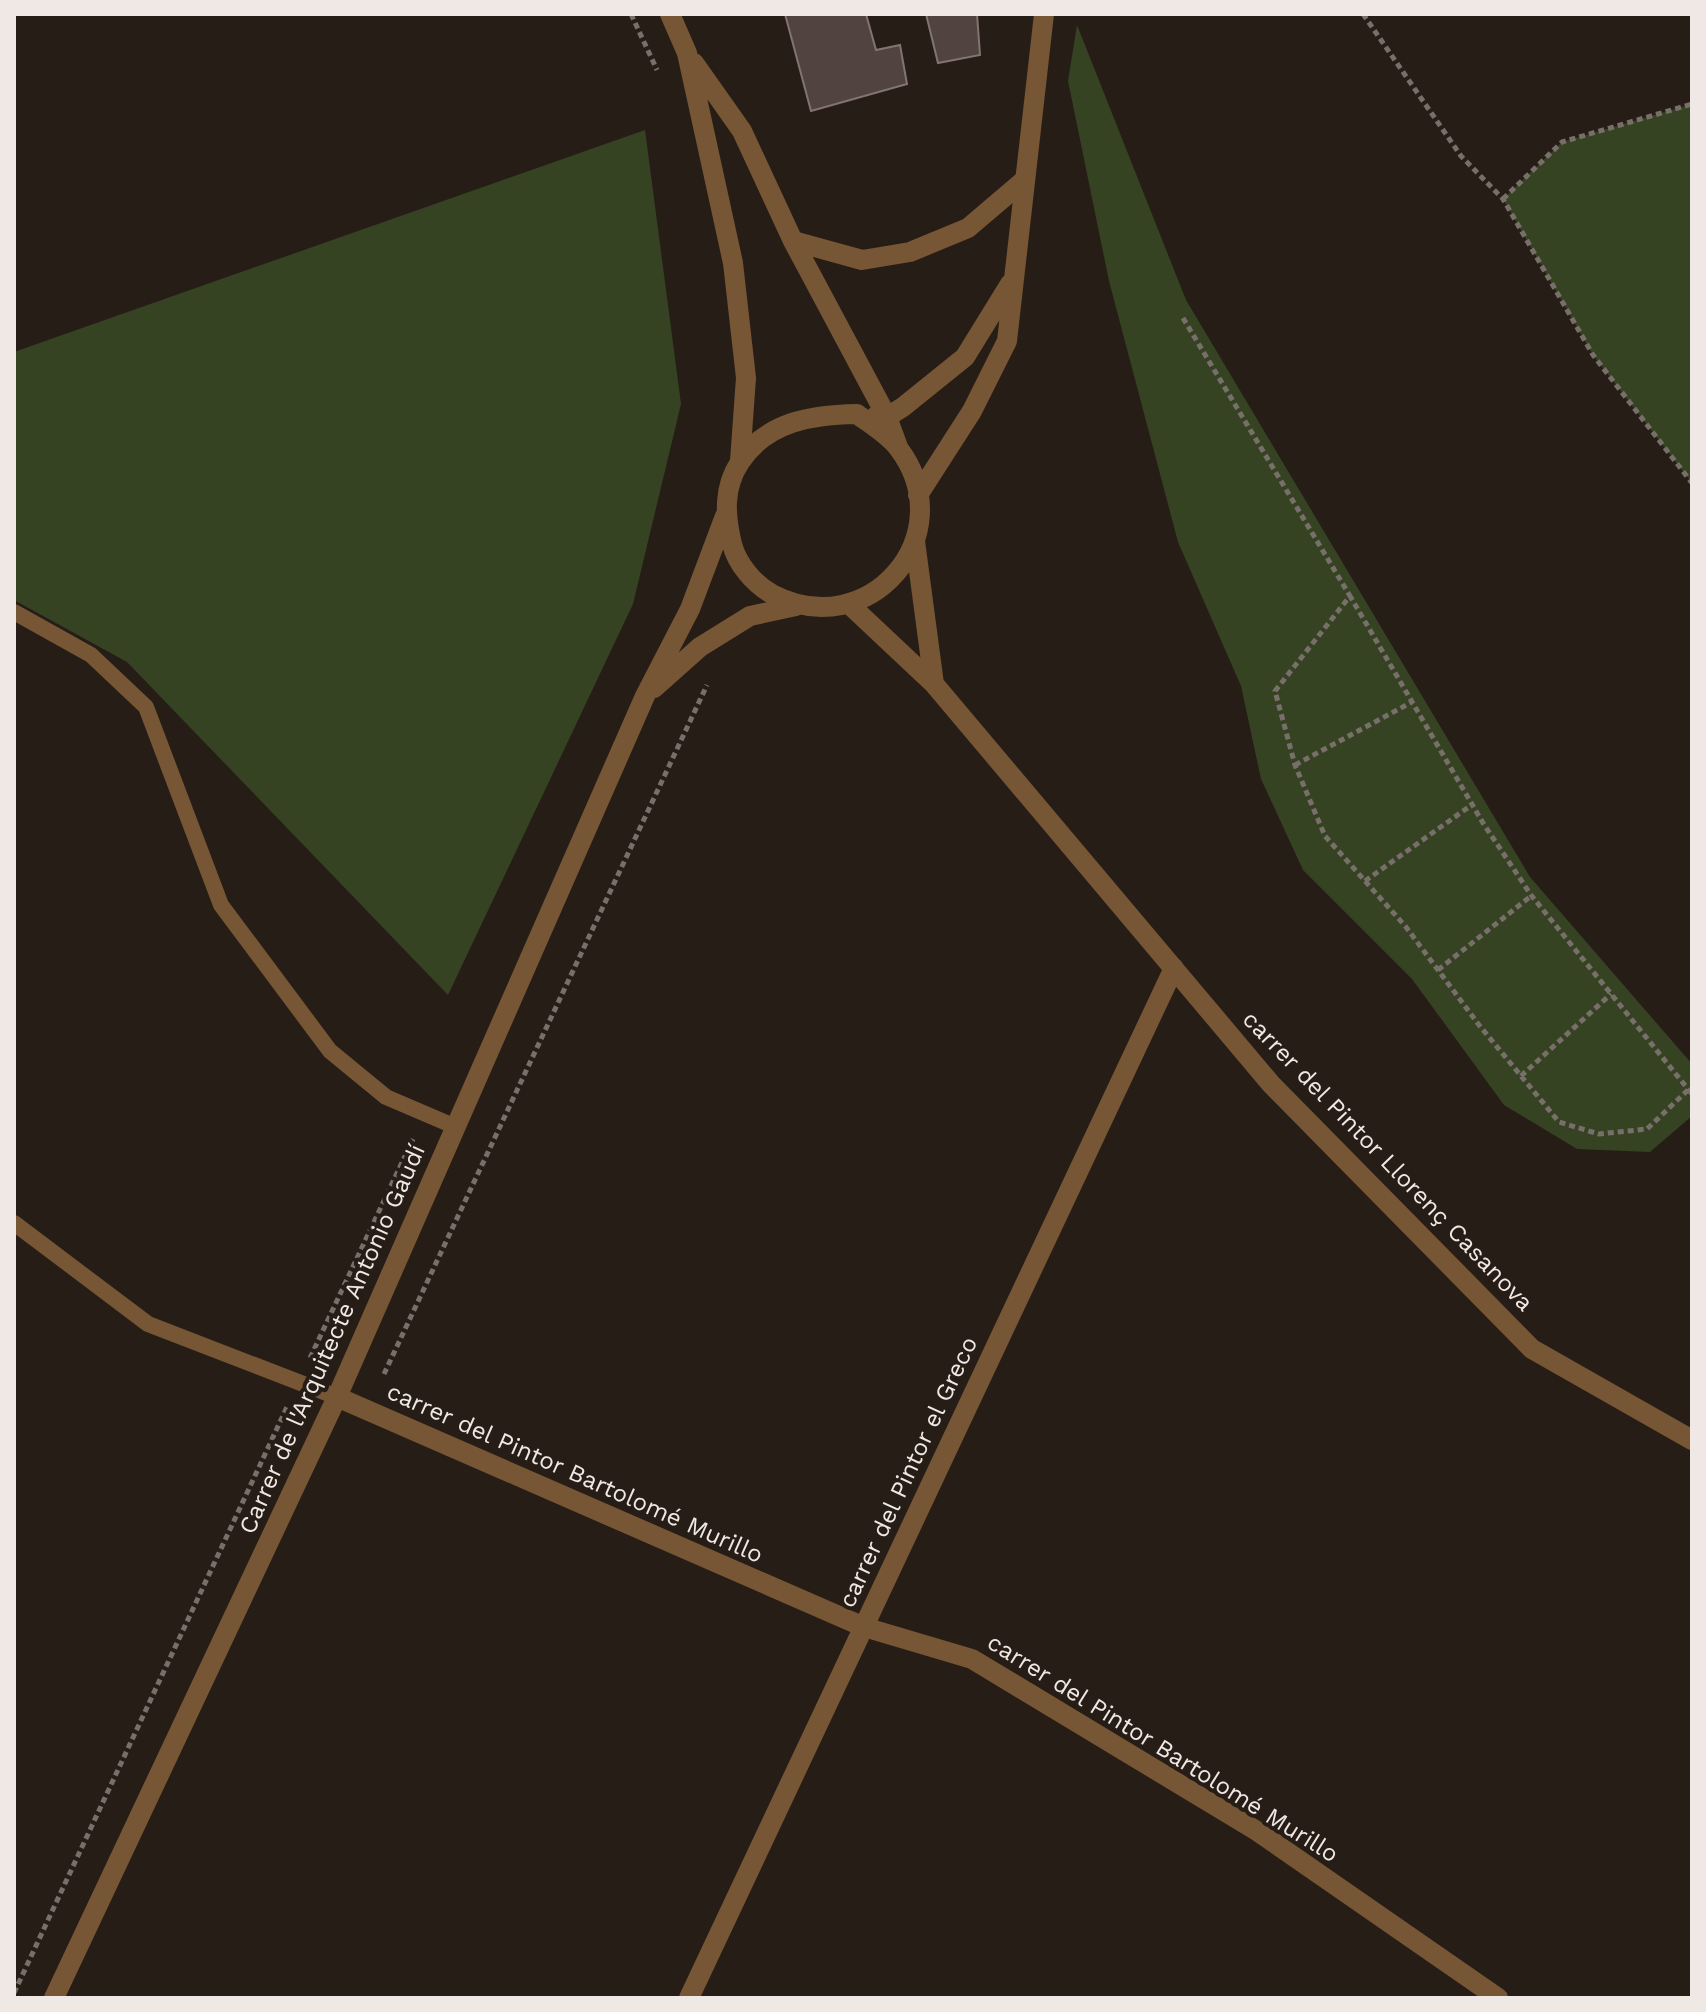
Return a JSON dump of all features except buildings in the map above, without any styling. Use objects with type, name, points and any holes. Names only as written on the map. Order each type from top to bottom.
[{"type":"street","points":[[670,14],[687,53],[733,263],[746,378],[740,461],[728,488],[725,516],[735,555],[760,587],[796,606],[823,609],[850,605],[891,582],[915,541],[920,518],[918,495],[887,417],[793,241],[742,131],[687,53]]},
{"type":"street","points":[[918,495],[972,411],[1007,341],[1022,182],[1044,14]]},
{"type":"street","points":[[793,241],[862,260],[910,252],[968,228],[1022,182]]},
{"type":"street","points":[[740,461],[774,428],[820,415],[887,417],[965,357],[1013,280]]},
{"type":"street","points":[[857,414],[898,447]]},
{"type":"street","name":"Carrer de l'Arquitecte Antonio Gaudí","points":[[54,1998],[337,1397],[645,696],[690,609],[725,516]]},
{"type":"street","points":[[915,541],[934,684]]},
{"type":"street","name":"carrer del Pintor Llorenç Casanova","points":[[850,605],[934,684],[1271,1084],[1532,1349],[1692,1440]]},
{"type":"street","name":"Carrer de l'Arquitecte Antonio Gaudí","points":[[645,696],[700,647],[750,616],[796,606]]},
{"type":"street","name":"carrer del Pintor el Greco","points":[[689,1998],[1174,968]]},
{"type":"street","name":"carrer del Pintor Bartolomé Murillo","points":[[337,1397],[864,1627],[972,1659],[1257,1831],[1498,1998]]},
{"type":"lane","points":[[14,612],[91,655],[146,707],[221,905],[330,1051],[386,1097],[456,1127]]},
{"type":"lane","points":[[14,1223],[148,1324],[337,1397]]},
{"type":"path","points":[[1363,14],[1461,156],[1503,199],[1593,355],[1692,483]]},
{"type":"path","points":[[1503,199],[1562,142],[1692,104]]},
{"type":"path","points":[[1183,318],[1350,596],[1473,804],[1531,895],[1690,1092],[1647,1129],[1599,1134],[1559,1122],[1438,970],[1325,836],[1295,765],[1275,691],[1350,596]]},
{"type":"path","points":[[1295,765],[1412,702]]},
{"type":"path","points":[[1365,881],[1473,804]]},
{"type":"path","points":[[1438,970],[1531,895]]},
{"type":"path","points":[[1521,1076],[1611,994]]},
{"type":"path","points":[[14,1993],[425,1114]]},
{"type":"green space","points":[[1077,25],[1186,300],[1530,877],[1692,1064],[1692,1116],[1650,1152],[1577,1149],[1504,1105],[1412,979],[1303,870],[1261,779],[1241,686],[1178,542],[1109,281],[1068,81]]},
{"type":"green space","points":[[1692,104],[1692,483],[1593,355],[1503,199],[1562,142]]},
{"type":"green space","points":[[645,130],[681,404],[633,604],[448,995],[127,662],[14,600],[14,352]]}]
